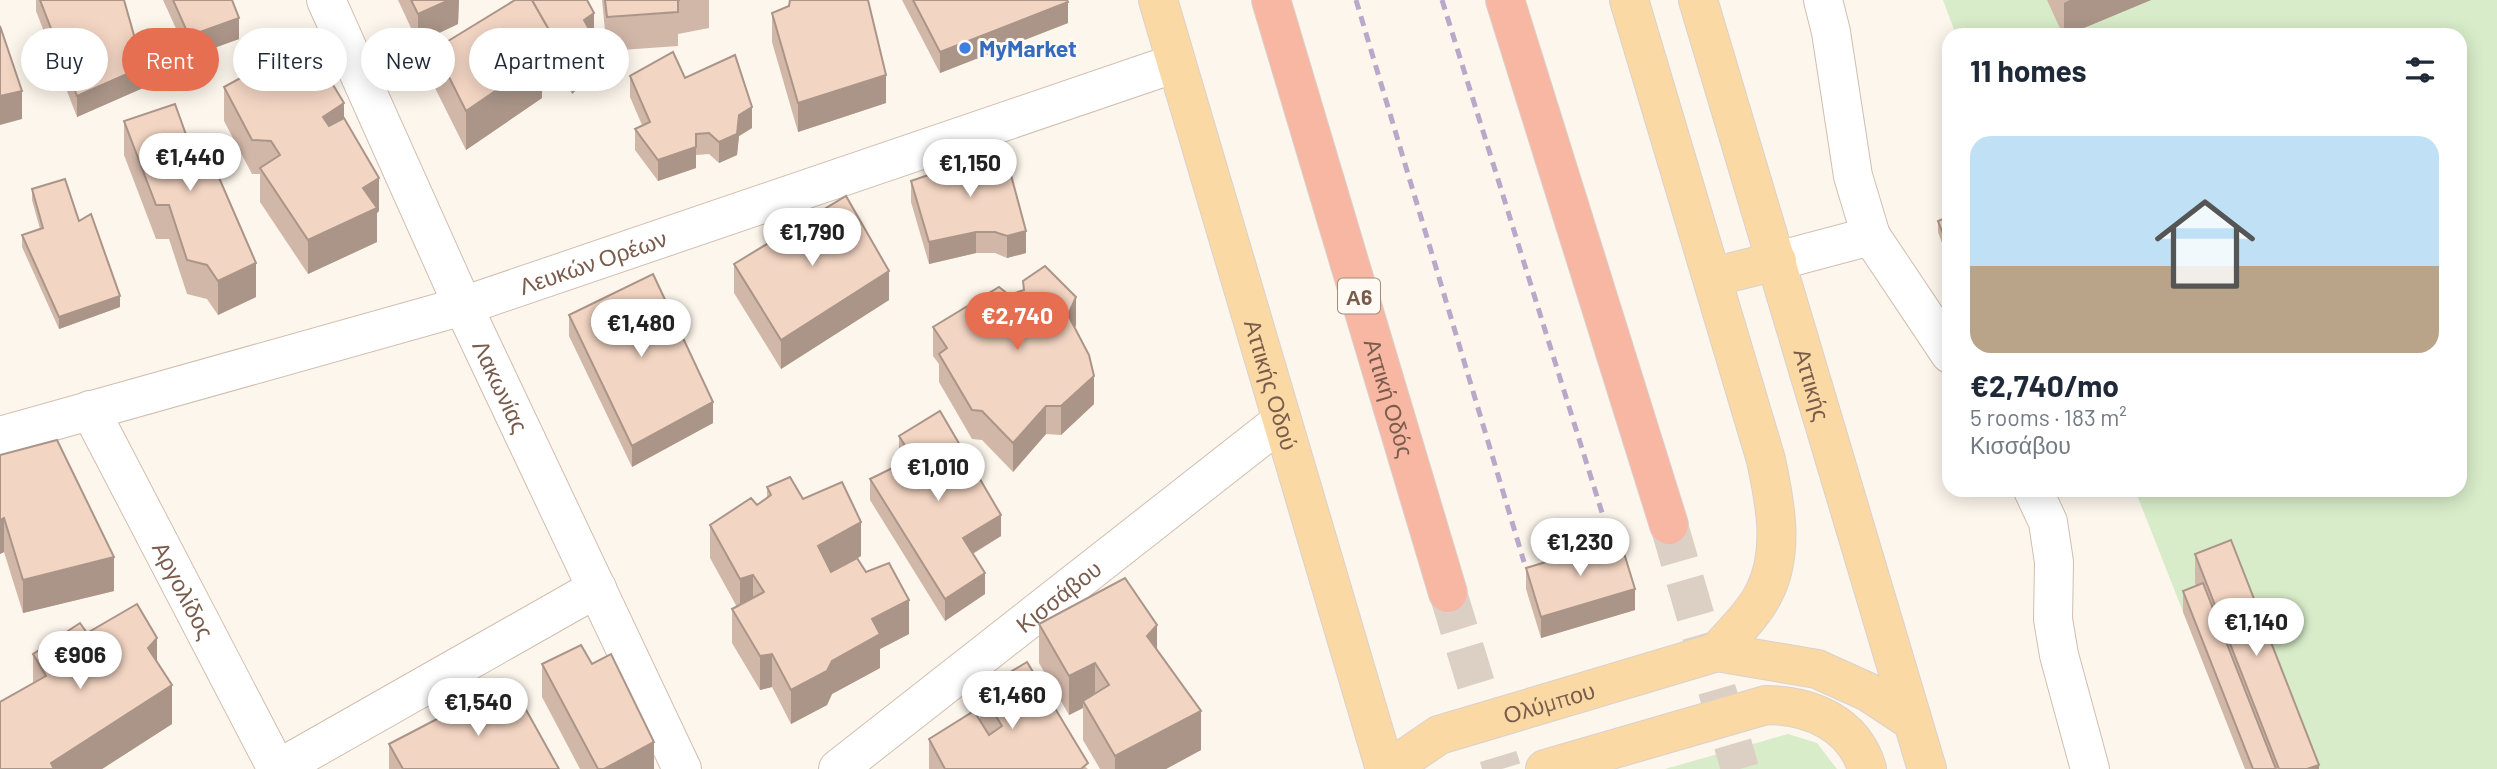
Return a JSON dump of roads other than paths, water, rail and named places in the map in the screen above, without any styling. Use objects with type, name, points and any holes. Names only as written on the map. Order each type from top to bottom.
[{"type":"highway","name":"Αττική Οδός","points":[[1271,0],[1448,593]]},
{"type":"highway","points":[[1504,0],[1669,525]]},
{"type":"main road","name":"Αττικής Οδού","points":[[1158,0],[1280,422],[1387,769]]},
{"type":"main road","points":[[1629,0],[1766,460],[1776,504],[1776,546],[1765,592],[1749,616],[1717,652]]},
{"type":"main road","name":"Αττικής","points":[[1698,0],[1927,769]]},
{"type":"main road","points":[[1712,278],[1777,261]]},
{"type":"main road","points":[[1717,652],[1817,668],[1868,692],[1912,721]]},
{"type":"main road","name":"Ολύμπου","points":[[1387,769],[1439,735],[1717,652]]},
{"type":"main road","points":[[1545,769],[1766,705],[1794,705],[1823,714],[1864,757],[1867,769]]},
{"type":"street","name":"Λακωνίας","points":[[326,0],[463,306],[682,769]]},
{"type":"street","points":[[1823,0],[1831,32],[1853,176],[1871,236],[1942,342]]},
{"type":"street","name":"Λευκών Ορέων","points":[[0,436],[463,306],[1176,63]]},
{"type":"street","points":[[1777,261],[1871,236]]},
{"type":"street","name":"Αργολίδος","points":[[90,410],[278,769]]},
{"type":"street","name":"Κισσάβου","points":[[838,769],[1280,422]]},
{"type":"street","points":[[2036,497],[2048,522],[2053,562],[2053,619],[2059,655],[2090,769]]},
{"type":"street","points":[[278,769],[597,589]]},
{"type":"tunnel","points":[[1669,525],[1740,769]]},
{"type":"tunnel","points":[[1448,593],[1502,769]]},
{"type":"railway","points":[[1356,0],[1524,562]]},
{"type":"railway","points":[[1442,0],[1609,535]]},
{"type":"place","name":"MyMarket","points":[[965,48]]}]
